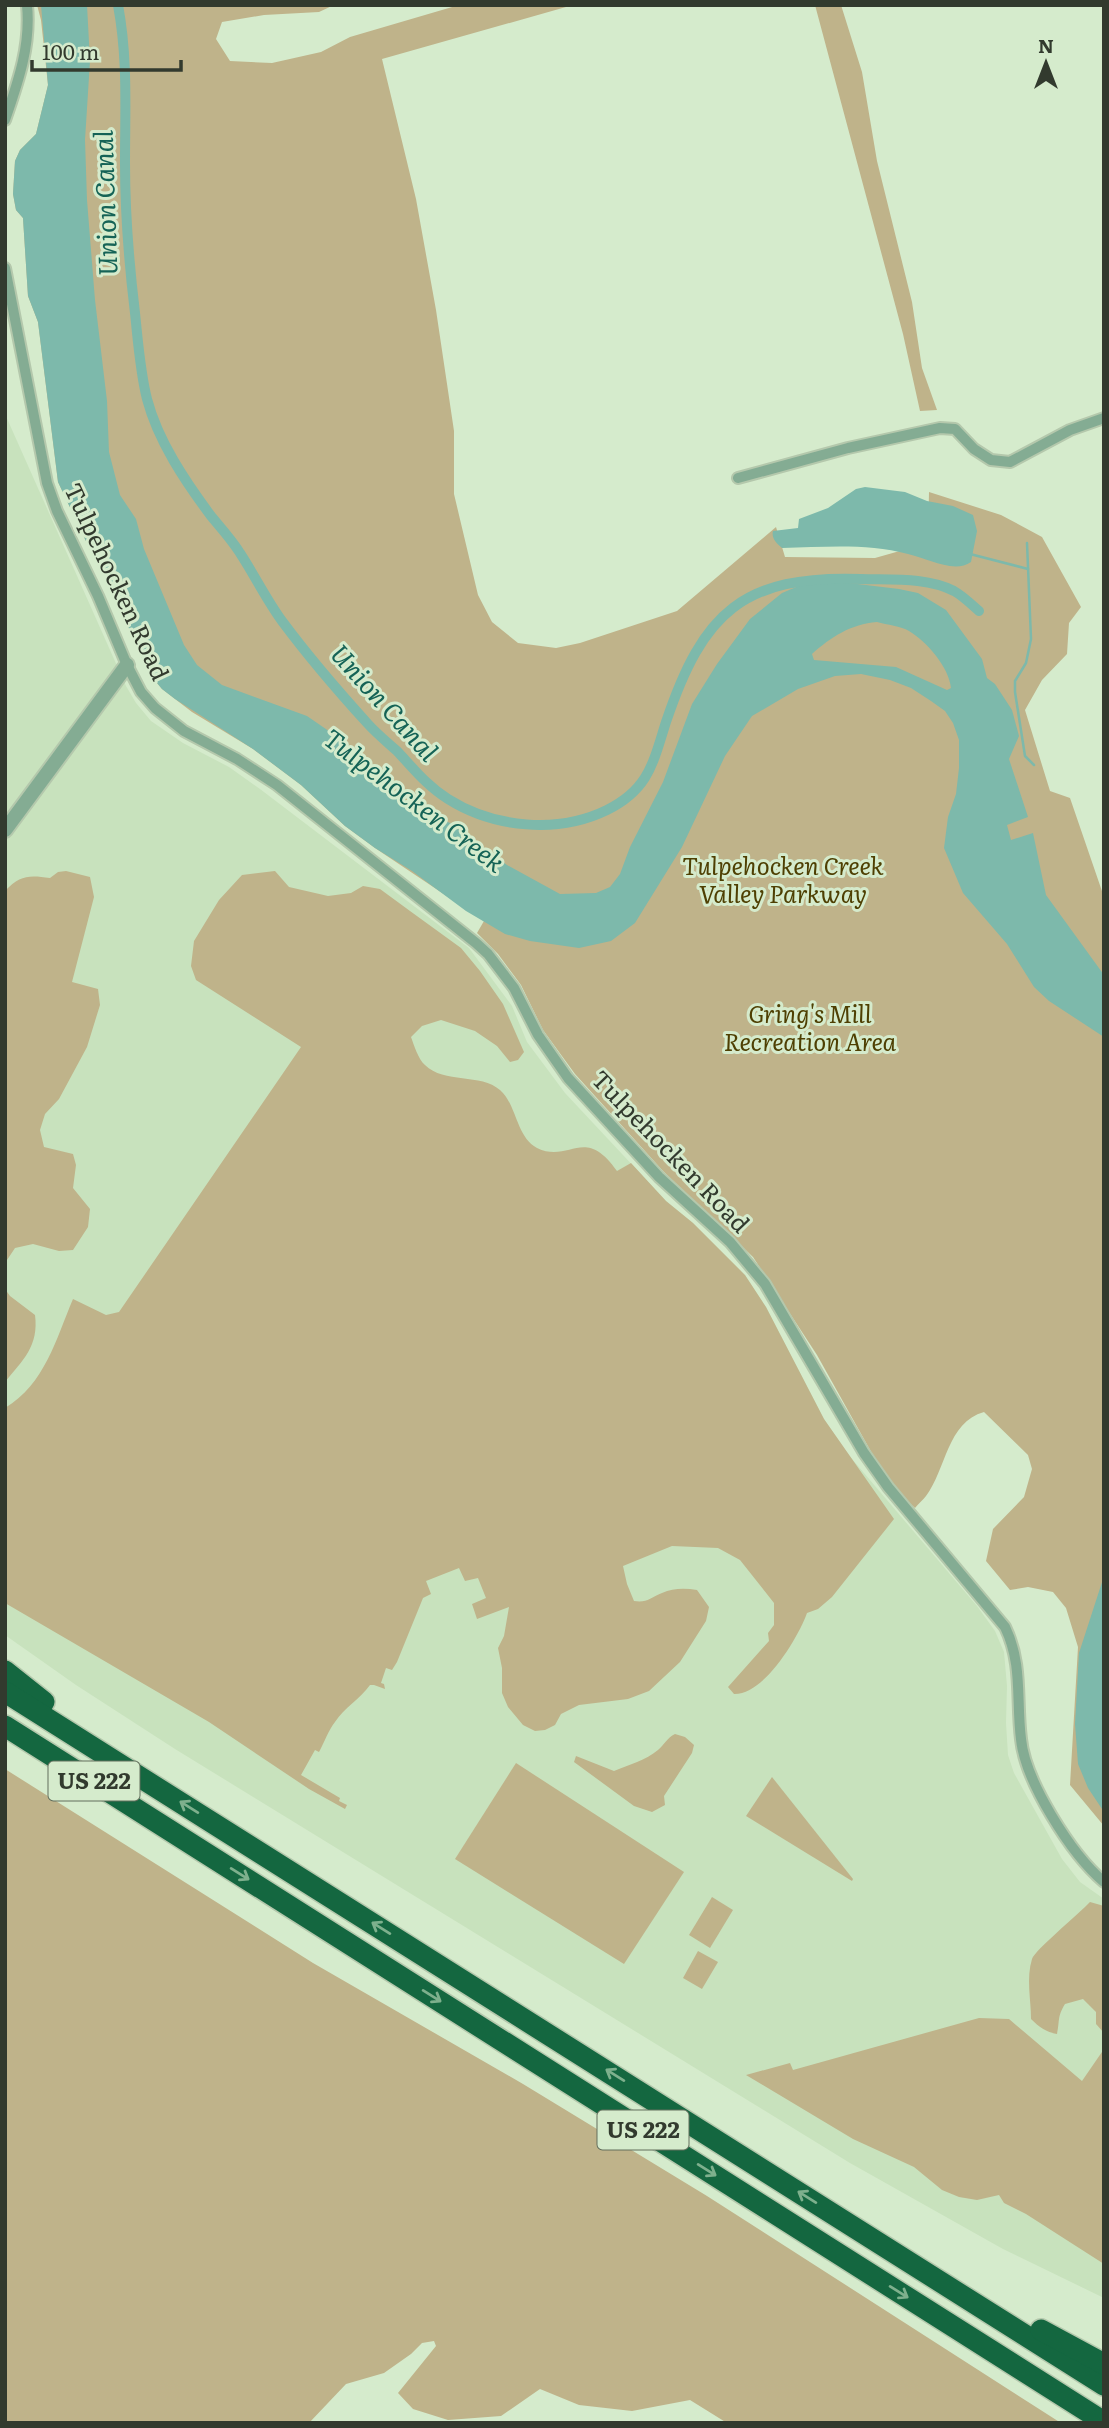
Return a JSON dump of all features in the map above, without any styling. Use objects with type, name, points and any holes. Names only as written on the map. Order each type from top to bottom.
[{"type":"highway","points":[[5,1671],[146,1780]]},
{"type":"highway","name":"US 222","points":[[5,1692],[865,2234],[1104,2364]]},
{"type":"highway","name":"US 222","points":[[5,1726],[1104,2422]]},
{"type":"highway","points":[[5,1740],[182,1837]]},
{"type":"highway","points":[[865,2234],[1104,2385]]},
{"type":"street","points":[[5,120],[25,53],[27,5]]},
{"type":"street","name":"Tulpehocken Road","points":[[5,268],[38,448],[47,483],[57,511],[141,692],[168,720],[237,759],[276,785],[476,943],[514,988],[538,1035],[568,1078],[659,1177],[730,1241],[747,1261],[775,1299],[864,1452],[888,1487],[1005,1627],[1012,1641],[1018,1668],[1020,1738],[1025,1761],[1076,1853],[1104,1882]]},
{"type":"street","points":[[738,478],[868,443],[940,428],[955,429],[974,449],[990,460],[1010,462],[1069,430],[1104,418]]},
{"type":"street","points":[[5,830],[127,665]]},
{"type":"shaded area","points":[[5,414],[136,703],[151,721],[183,743],[229,767],[260,789],[469,948],[512,1006],[527,1042],[565,1093],[666,1201],[693,1223],[745,1275],[766,1307],[824,1419],[847,1453],[977,1606],[995,1631],[1004,1652],[1008,1755],[1014,1773],[1062,1859],[1080,1882],[1104,1899],[1104,2298],[1003,2249],[850,2163],[175,1749],[5,1635]]},
{"type":"green space","name":"Tulpehocken Creek Valley Parkway","points":[[37,5],[334,5],[319,12],[264,15],[222,22],[216,39],[230,61],[272,63],[321,52],[350,37],[459,5],[573,5],[382,59],[416,199],[436,310],[454,431],[454,494],[478,595],[492,622],[518,643],[556,648],[580,643],[677,611],[776,527],[785,557],[875,558],[928,543],[929,492],[1001,515],[1042,537],[1081,607],[1069,623],[1067,654],[1042,680],[1025,710],[1050,791],[1070,798],[1104,897],[1104,1826],[1070,1785],[1078,1647],[1066,1608],[1053,1592],[1028,1587],[1010,1590],[986,1561],[993,1529],[1024,1497],[1032,1469],[1028,1455],[984,1412],[972,1417],[962,1426],[933,1485],[915,1508],[899,1494],[874,1457],[817,1355],[753,1257],[663,1171],[575,1074],[543,1030],[521,985],[498,954],[477,933],[484,921],[345,826],[301,785],[253,749],[192,712],[162,689],[152,677],[107,577],[94,558],[58,482],[38,322],[28,296],[23,218],[16,210],[13,194],[15,161],[20,150],[36,134],[48,85]]},
{"type":"green space","points":[[815,5],[841,5],[862,72],[877,161],[912,302],[922,368],[937,410],[920,411],[903,334]]},
{"type":"green space","points":[[66,871],[90,877],[94,897],[72,982],[98,989],[100,1005],[87,1047],[59,1099],[45,1114],[40,1130],[44,1147],[73,1154],[76,1165],[73,1188],[90,1209],[88,1227],[73,1250],[59,1251],[33,1244],[15,1248],[5,1263],[5,891],[25,877],[50,878],[58,872]]},
{"type":"green space","points":[[275,871],[289,887],[328,896],[351,893],[363,886],[380,889],[461,948],[503,1004],[524,1052],[518,1060],[510,1062],[497,1046],[475,1031],[441,1020],[422,1026],[411,1037],[423,1062],[442,1075],[483,1082],[500,1090],[506,1096],[525,1136],[537,1148],[559,1152],[586,1147],[605,1157],[617,1171],[631,1163],[666,1201],[693,1223],[745,1275],[766,1307],[824,1419],[894,1519],[832,1597],[818,1609],[807,1613],[788,1650],[768,1675],[745,1692],[734,1694],[728,1687],[769,1641],[768,1633],[774,1625],[774,1603],[740,1560],[718,1548],[672,1546],[623,1566],[634,1601],[645,1601],[670,1590],[697,1590],[709,1607],[706,1621],[680,1662],[649,1691],[628,1699],[579,1705],[561,1714],[555,1725],[535,1731],[523,1725],[508,1707],[502,1693],[502,1668],[498,1648],[504,1636],[509,1607],[477,1619],[472,1604],[486,1598],[478,1578],[465,1581],[459,1568],[426,1581],[431,1594],[423,1598],[397,1662],[392,1670],[386,1668],[381,1683],[385,1689],[370,1685],[343,1712],[319,1752],[315,1750],[301,1775],[340,1798],[339,1801],[347,1805],[345,1809],[309,1789],[209,1722],[5,1603],[5,1408],[19,1398],[40,1374],[73,1299],[106,1315],[119,1312],[301,1047],[196,980],[191,966],[194,941],[219,900],[242,875]]},
{"type":"green space","points":[[5,1289],[35,1315],[36,1326],[28,1352],[5,1382]]},
{"type":"green space","points":[[675,1734],[685,1737],[694,1745],[692,1753],[664,1796],[665,1805],[652,1812],[634,1806],[574,1762],[576,1756],[614,1771],[648,1757]]},
{"type":"green space","points":[[516,1763],[684,1872],[624,1964],[455,1859]]},
{"type":"green space","points":[[5,1769],[313,1963],[523,2084],[707,2196],[1061,2423],[727,2423],[690,2400],[632,2411],[579,2405],[540,2389],[501,2416],[448,2420],[413,2409],[398,2393],[436,2346],[434,2341],[422,2343],[384,2373],[346,2384],[309,2423],[5,2423]]},
{"type":"green space","points":[[772,1777],[853,1879],[852,1881],[746,1816]]},
{"type":"green space","points":[[712,1897],[733,1910],[710,1948],[689,1935]]},
{"type":"green space","points":[[1090,1902],[1104,1906],[1104,2033],[1096,2024],[1096,2012],[1083,1999],[1065,2004],[1057,2034],[1053,2033],[1031,2019],[1030,1966],[1035,1954]]},
{"type":"green space","points":[[698,1951],[718,1962],[702,1989],[683,1978]]},
{"type":"green space","points":[[979,2018],[1009,2019],[1082,2081],[1104,2049],[1104,2264],[1004,2203],[999,2195],[977,2200],[942,2190],[914,2167],[853,2139],[746,2075],[790,2063],[793,2070]]},
{"type":"water","points":[[41,5],[87,5],[90,61],[85,140],[87,200],[107,401],[109,452],[120,495],[136,519],[144,549],[184,645],[197,665],[222,685],[307,716],[336,736],[370,775],[417,809],[450,823],[507,865],[560,894],[596,893],[610,887],[620,874],[630,847],[663,782],[692,704],[750,619],[782,593],[801,585],[841,582],[918,593],[946,610],[982,659],[987,678],[995,684],[1012,710],[1019,736],[1009,759],[1028,817],[1007,825],[1011,840],[1033,833],[1046,895],[1104,975],[1104,1037],[1049,1001],[1034,987],[1007,944],[963,893],[944,848],[948,817],[956,794],[959,740],[945,711],[911,688],[890,680],[861,674],[835,676],[798,689],[752,716],[725,756],[682,847],[635,923],[611,941],[579,948],[530,941],[505,934],[466,911],[345,826],[301,785],[253,749],[162,689],[152,677],[139,652],[107,577],[94,558],[58,482],[38,322],[28,296],[23,218],[16,210],[13,194],[15,161],[20,150],[36,134],[48,85]],"holes":[[[877,622],[906,629],[923,642],[942,664],[951,688],[947,690],[896,667],[814,660],[812,654],[842,632]]]},
{"type":"water","points":[[865,487],[905,492],[927,501],[953,506],[973,515],[977,531],[971,562],[949,566],[893,551],[861,547],[782,548],[775,541],[773,531],[798,528],[799,519],[828,508],[856,489]]},
{"type":"water","points":[[1104,1576],[1104,1812],[1088,1788],[1078,1764],[1075,1724],[1079,1653]]},
{"type":"waterway","name":"Union Canal","points":[[118,5],[125,64],[126,200],[131,276],[143,378],[158,430],[182,475],[237,548],[292,634],[378,735],[440,794],[485,816],[506,822],[547,825],[588,818],[621,802],[641,784],[653,762],[680,684],[695,653],[713,627],[733,608],[757,593],[786,584],[820,579],[909,580],[932,583],[954,591],[979,611]]},
{"type":"waterway","points":[[1027,543],[1031,639],[1026,663],[1015,681],[1015,692],[1025,756],[1034,765]]},
{"type":"waterway","points":[[970,554],[1028,569]]},
{"type":"water label","name":"Tulpehocken Creek","points":[[414,801]]},
{"type":"park label","name":"Gring's Mill Recreation Area","points":[[810,1029]]}]
